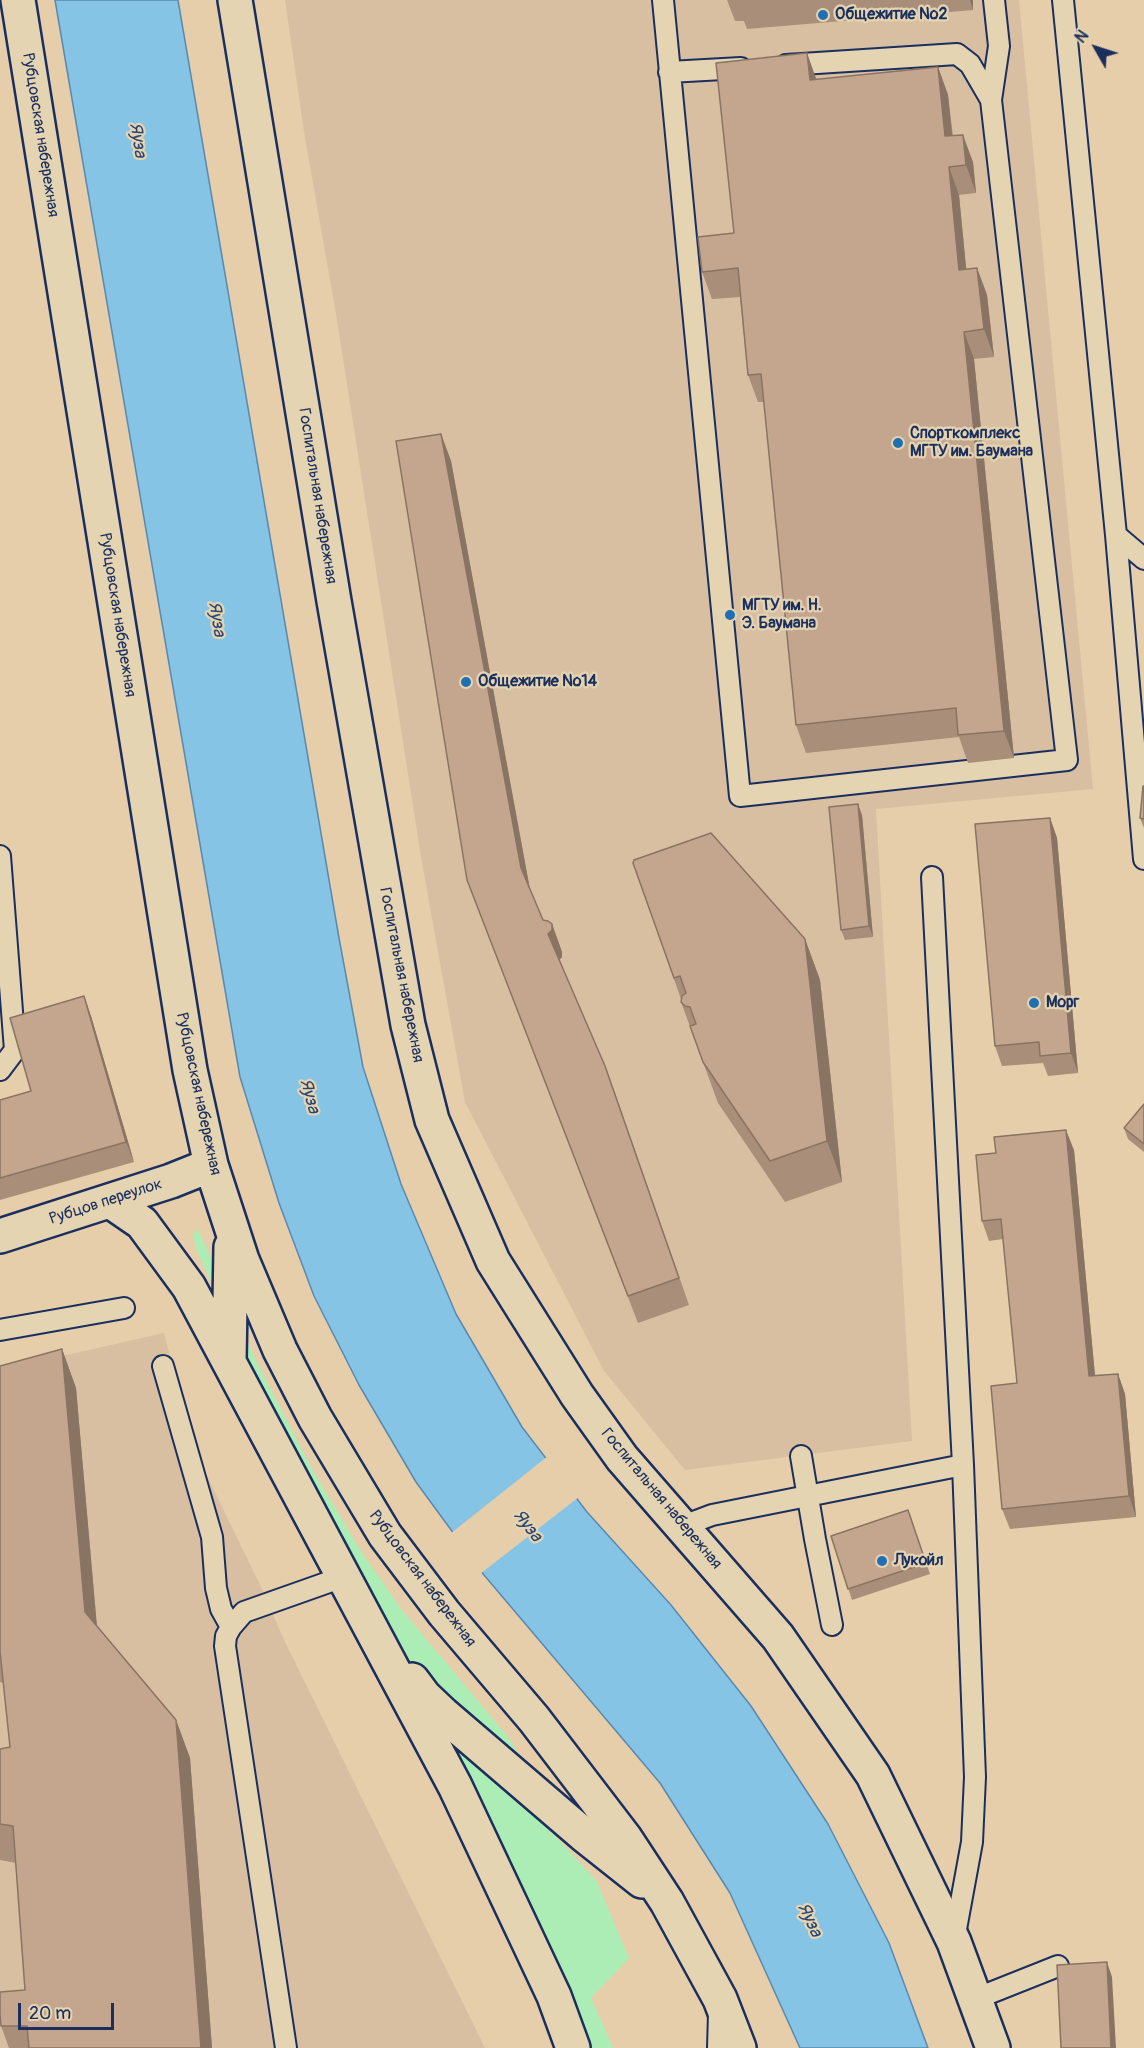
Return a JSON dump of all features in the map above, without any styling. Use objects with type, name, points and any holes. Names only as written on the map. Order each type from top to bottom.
[{"type":"main road","name":"Рубцовская набережная","points":[[18,0],[190,1070],[211,1165],[242,1260],[280,1350],[315,1419],[385,1535],[444,1613],[534,1719],[625,1838],[667,1902],[720,1999],[739,2048]]},
{"type":"main road","name":"Госпитальная набережная","points":[[235,0],[336,613],[406,1013],[432,1120],[493,1261],[577,1395],[622,1458],[778,1637],[873,1775],[954,1942],[993,2048]]},
{"type":"main road","name":"Рубцов переулок","points":[[0,1236],[110,1201],[211,1165]]},
{"type":"main road","points":[[110,1201],[142,1223],[189,1287],[455,1786],[554,1996],[573,2048]]},
{"type":"main road","points":[[229,1362],[230,1224]]},
{"type":"main road","points":[[369,1624],[424,1696],[443,1714],[667,1902]]},
{"type":"lane","points":[[663,0],[740,796],[1067,760],[991,100],[999,46],[994,0]]},
{"type":"lane","points":[[1063,0],[1116,535],[1144,859]]},
{"type":"lane","points":[[669,72],[957,54],[970,64],[991,100]]},
{"type":"lane","points":[[1116,535],[1144,560]]},
{"type":"lane","points":[[0,856],[15,1050],[0,1070]]},
{"type":"lane","points":[[932,877],[963,1465],[975,1777],[972,1842],[954,1942]]},
{"type":"lane","points":[[0,1330],[124,1308]]},
{"type":"lane","points":[[163,1366],[212,1538],[216,1588],[221,1609],[231,1627]]},
{"type":"lane","points":[[801,1456],[832,1625]]},
{"type":"lane","points":[[683,1526],[712,1515],[963,1465]]},
{"type":"lane","points":[[286,2048],[225,1646],[226,1636],[244,1612],[343,1577]]},
{"type":"lane","points":[[975,1999],[1058,1966]]},
{"type":"lane","points":[[718,2048],[720,1999]]},
{"type":"shaded area","name":"МГТУ им. Н. Э. Баумана","points":[[285,0],[1019,0],[1093,789],[876,809],[912,1441],[685,1470],[604,1371],[465,1102],[421,857],[336,314],[304,132]]},
{"type":"shaded area","points":[[164,1333],[194,1449],[286,1644],[485,2048],[0,2048],[0,1370]]},
{"type":"green space","points":[[198,1229],[258,1365],[312,1469],[362,1553],[402,1610],[508,1737],[536,1783],[441,1703],[368,1615],[324,1527],[197,1251],[193,1235]]},
{"type":"green space","points":[[453,1740],[555,1836],[596,1880],[629,1958],[591,1998],[613,2048],[588,2048],[470,1787]]},
{"type":"water","name":"Яуза","points":[[55,0],[178,0],[363,1067],[401,1184],[456,1314],[522,1427],[587,1512],[671,1605],[751,1706],[828,1824],[889,1943],[928,2048],[800,2048],[730,1893],[660,1783],[484,1575],[416,1482],[359,1385],[314,1296],[279,1203],[240,1077]]},
{"type":"pier","points":[[548,1456],[579,1497],[480,1574],[450,1534]]},
{"type":"building","points":[[807,53],[810,80],[938,67],[945,136],[963,135],[966,165],[949,167],[959,270],[977,268],[984,329],[964,332],[1004,731],[958,735],[956,708],[796,725],[761,374],[748,375],[738,268],[702,272],[698,237],[734,233],[716,63]]},
{"type":"building","name":"Общежитие №14","points":[[441,434],[521,868],[543,920],[552,924],[552,930],[548,934],[605,1066],[679,1278],[628,1296],[467,880],[396,441]]},
{"type":"building","points":[[1144,786],[1144,819],[1140,818]]},
{"type":"building","points":[[858,804],[869,926],[841,930],[829,807]]},
{"type":"building","name":"Морг","points":[[1050,818],[1071,1053],[1040,1056],[1039,1042],[995,1046],[975,824]]},
{"type":"building","points":[[711,833],[805,939],[827,1141],[770,1161],[703,1062],[690,1026],[696,1024],[690,1007],[681,1002],[682,996],[686,993],[680,976],[674,978],[633,863],[634,860]]},
{"type":"building","points":[[84,996],[126,1142],[0,1178],[0,1100],[31,1091],[10,1018]]},
{"type":"building","points":[[1144,1104],[1144,1144],[1124,1128]]},
{"type":"building","points":[[1066,1130],[1089,1376],[1118,1374],[1129,1496],[1002,1509],[991,1386],[1017,1383],[1001,1219],[982,1221],[976,1155],[996,1153],[994,1137]]},
{"type":"building","points":[[62,1349],[85,1612],[176,1720],[201,2048],[29,2048],[27,2026],[1,2026],[0,1992],[25,1990],[13,1826],[0,1824],[0,1749],[10,1747],[0,1651],[0,1366]]},
{"type":"building","name":"Лукойл","points":[[908,1510],[926,1563],[848,1589],[831,1536]]},
{"type":"building","points":[[1107,1962],[1111,2048],[1061,2048],[1057,1965]]},
{"type":"place","name":"Общежитие №2","points":[[823,15]]},
{"type":"place","name":"Спорткомплекс МГТУ им. Баумана","points":[[898,443]]},
{"type":"place","name":"МГТУ им. Н. Э. Баумана","points":[[730,615]]},
{"type":"place","name":"Общежитие №14","points":[[466,682]]},
{"type":"place","name":"Морг","points":[[1034,1003]]},
{"type":"place","name":"Лукойл","points":[[882,1561]]}]
